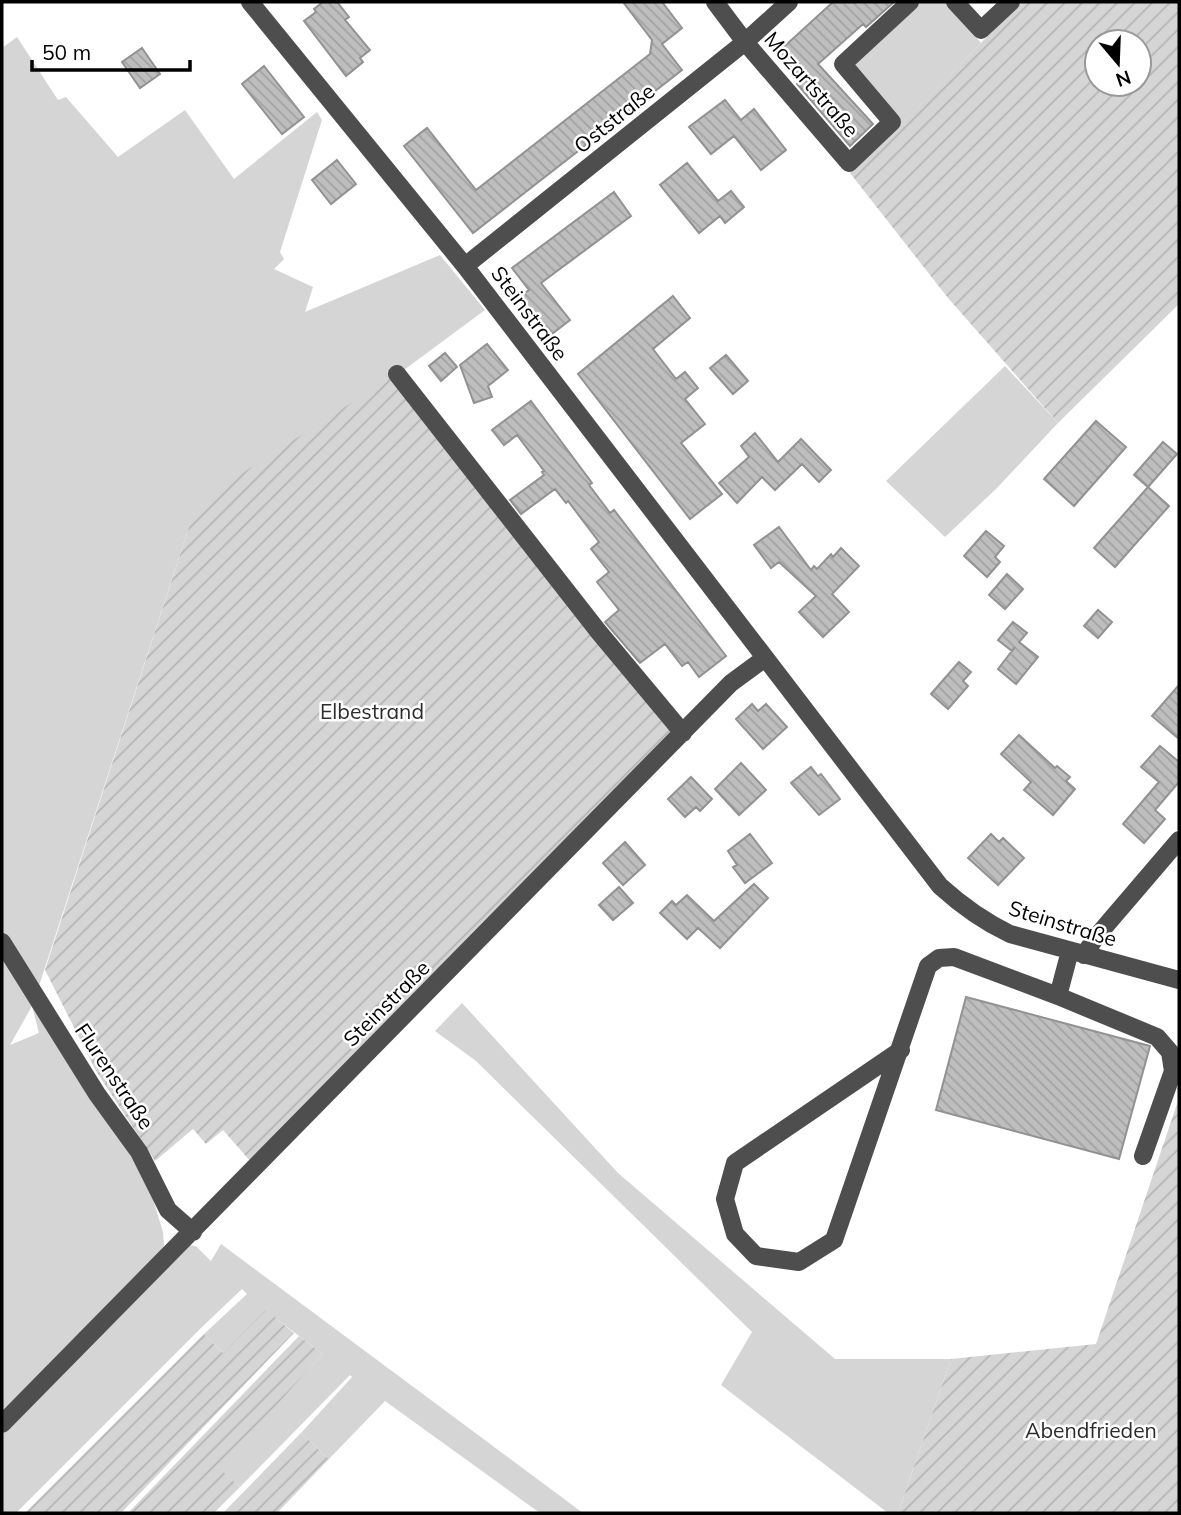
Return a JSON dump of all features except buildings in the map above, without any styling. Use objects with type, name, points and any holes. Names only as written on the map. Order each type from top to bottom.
[{"type":"street","name":"Steinstraße","points":[[250,2],[466,266],[940,886],[965,909],[1010,934],[1179,980]]},
{"type":"street","name":"Mozartstraße","points":[[715,2],[745,42],[849,163],[892,122],[843,64],[909,2]]},
{"type":"street","name":"Oststraße","points":[[466,266],[745,42],[789,2]]},
{"type":"street","points":[[956,2],[981,30],[1011,2]]},
{"type":"street","points":[[397,374],[591,621],[683,733]]},
{"type":"street","name":"Steinstraße","points":[[2,1424],[731,683],[765,658]]},
{"type":"street","points":[[1058,996],[1077,953],[1096,937],[1179,840]]},
{"type":"street","name":"Flurenstraße","points":[[2,942],[97,1094],[139,1152],[168,1210],[193,1232]]},
{"type":"street","points":[[901,1050],[735,1163],[725,1199],[736,1234],[755,1256],[799,1262],[834,1240],[901,1050],[928,965],[939,958],[954,957],[1157,1037],[1170,1052],[1173,1071],[1143,1156]]},
{"type":"green space","points":[[918,2],[946,2],[981,43],[901,123],[856,66],[856,58]]},
{"type":"green space","points":[[1022,2],[1179,2],[1179,304],[1058,423],[948,298],[850,173]]},
{"type":"green space","points":[[17,37],[58,100],[66,97],[118,157],[185,110],[234,179],[317,112],[322,120],[280,252],[284,259],[274,269],[313,287],[305,312],[440,255],[485,310],[188,530],[33,1004],[148,1183],[163,1232],[164,1245],[160,1254],[2,1414],[2,48]],"holes":[[[32,1006],[39,1033],[10,1045]]]},
{"type":"green space","points":[[1005,366],[1058,423],[997,488],[945,537],[886,481]]},
{"type":"green space","name":"Elbestrand","points":[[390,378],[679,725],[251,1162],[223,1130],[206,1144],[193,1129],[155,1161],[96,1071],[45,970],[188,530],[199,507],[213,492]]},
{"type":"green space","points":[[462,1003],[618,1173],[835,1359],[951,1359],[898,1513],[888,1513],[721,1385],[752,1332],[476,1061],[435,1031]]},
{"type":"green space","name":"Abendfrieden","points":[[1179,1098],[1179,1513],[898,1513],[951,1359],[1096,1344]]},
{"type":"green space","points":[[221,1244],[583,1513],[540,1513],[385,1401],[329,1459],[301,1433],[352,1377],[350,1375],[240,1487],[218,1468],[323,1354],[266,1311],[223,1353],[204,1334],[247,1294],[242,1289],[16,1513],[2,1513],[2,1430],[188,1245],[196,1246],[211,1261]]},
{"type":"green space","points":[[266,1310],[294,1333],[121,1513],[25,1513],[204,1334],[223,1353]]},
{"type":"green space","points":[[299,1336],[323,1354],[219,1468],[240,1487],[214,1513],[128,1513]]},
{"type":"green space","points":[[301,1433],[329,1459],[277,1513],[223,1513]]}]
